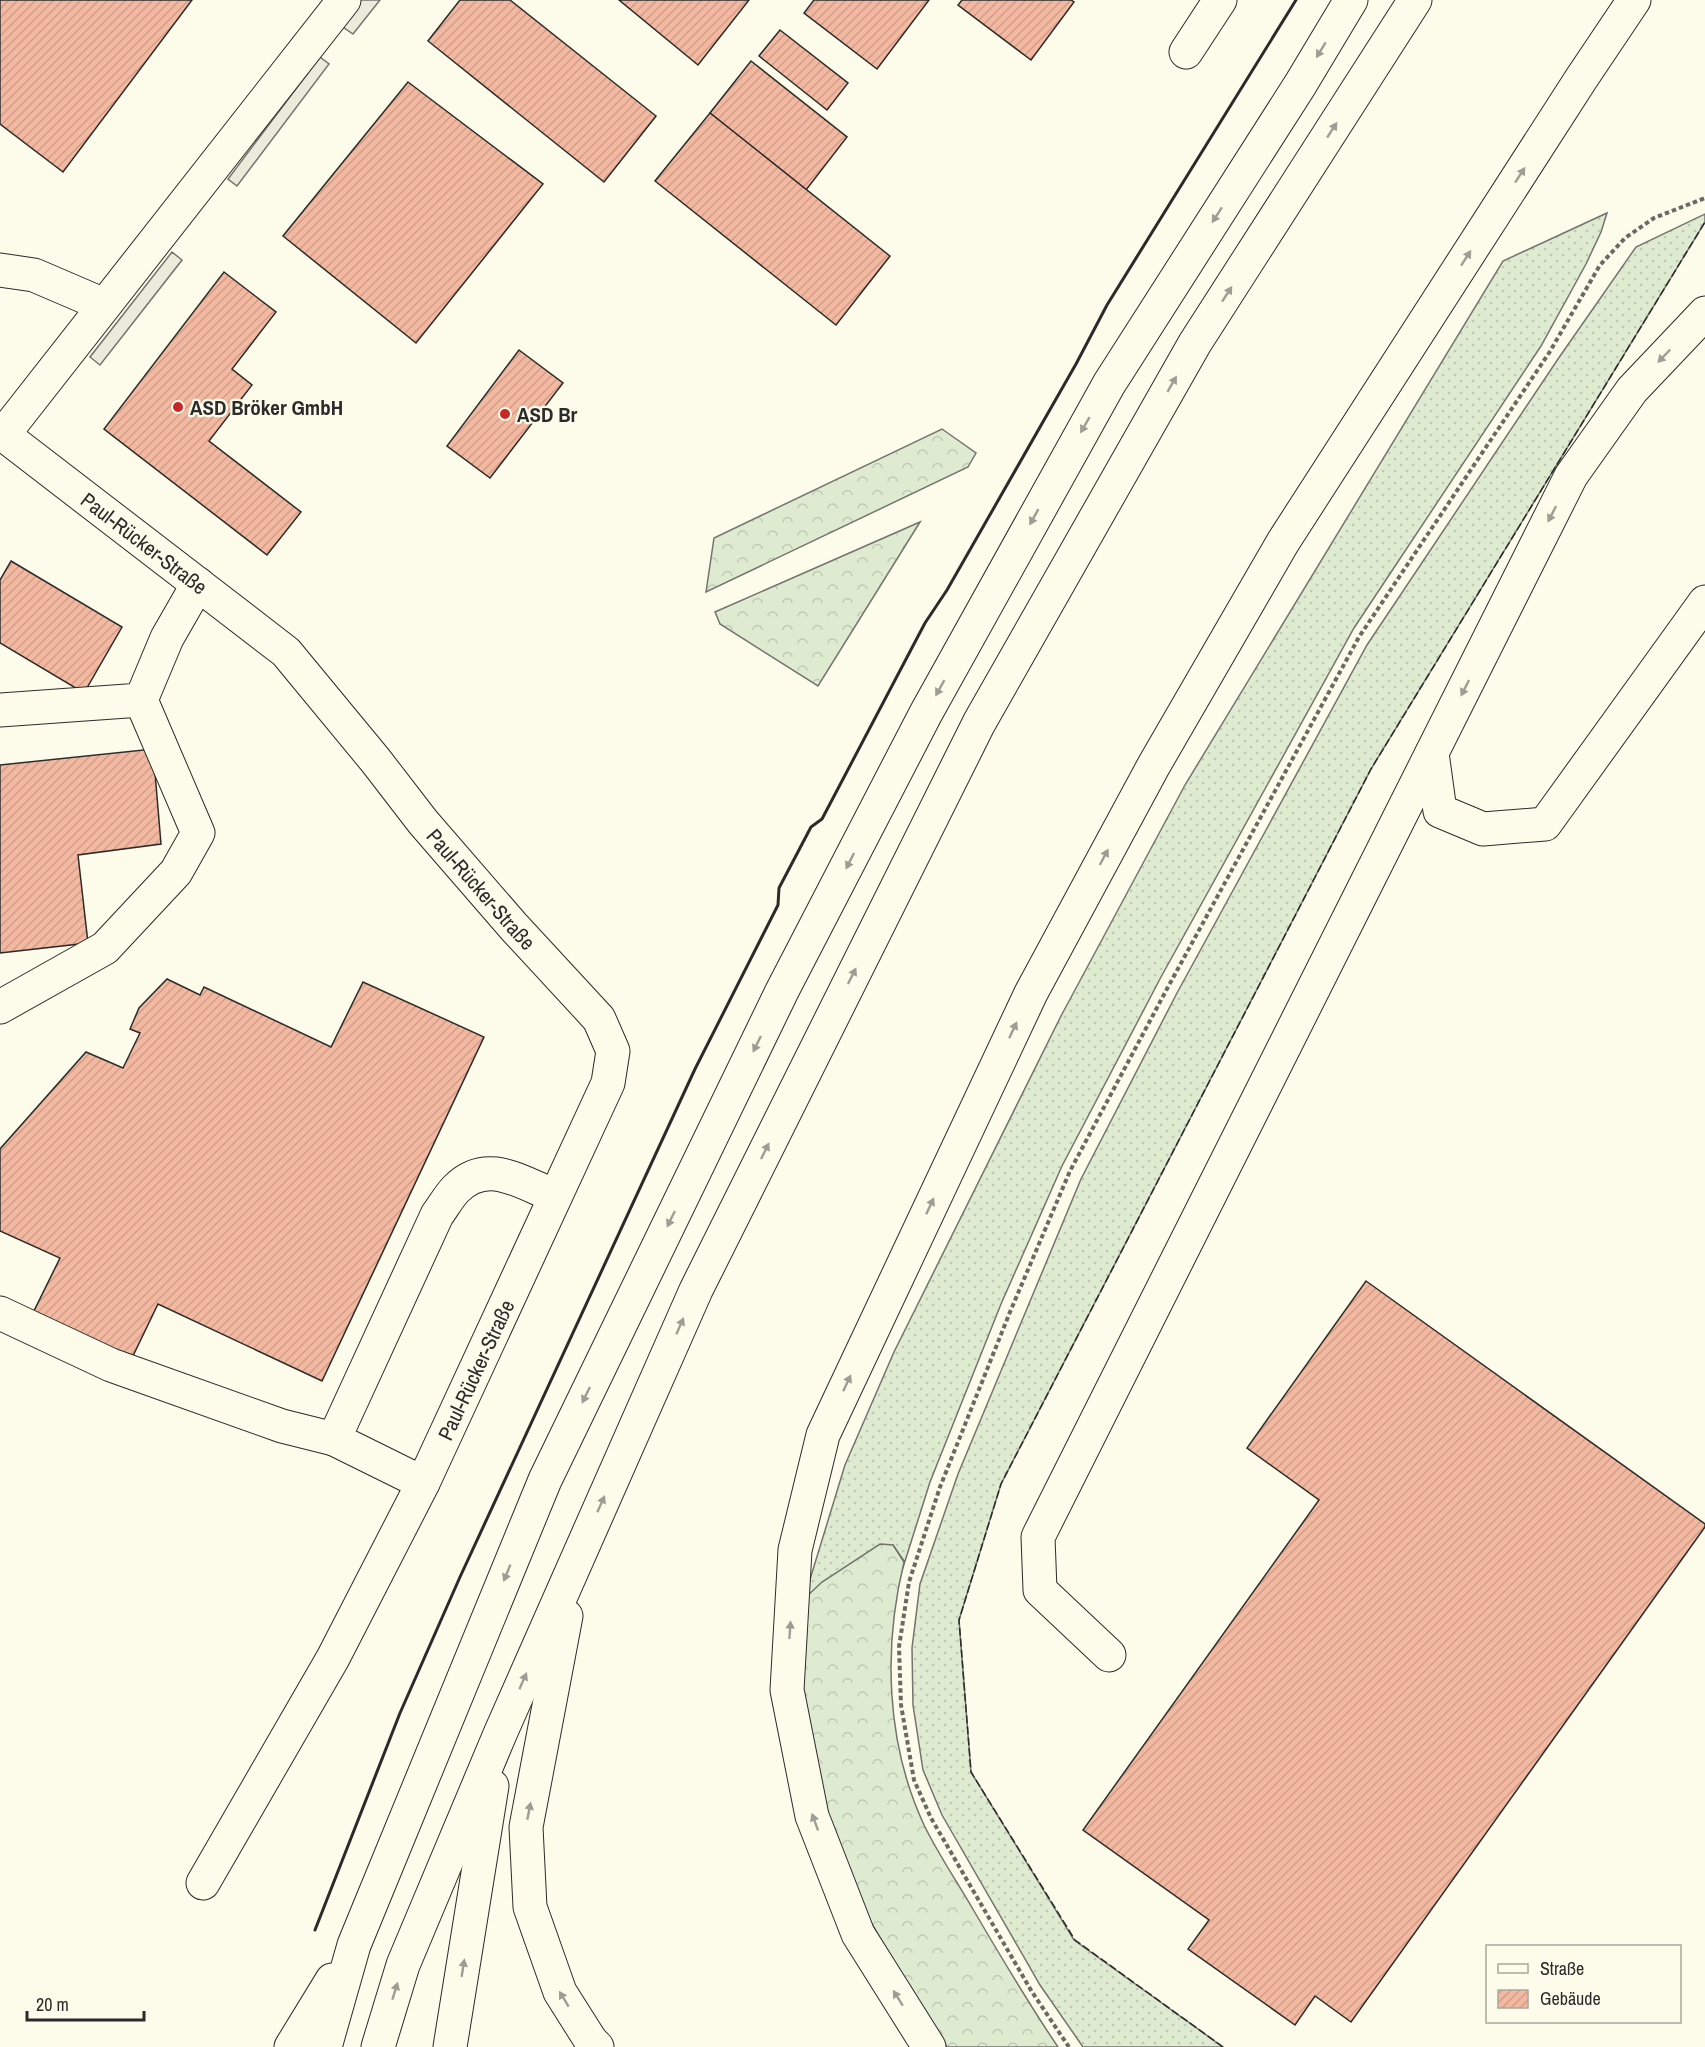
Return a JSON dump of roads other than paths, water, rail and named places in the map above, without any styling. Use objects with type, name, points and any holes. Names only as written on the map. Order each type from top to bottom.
[{"type":"main road","points":[[1186,52],[1220,0]]},
{"type":"main road","points":[[325,2047],[354,1945],[545,1480],[782,991],[926,713],[1109,384],[1294,95],[1351,0]]},
{"type":"main road","points":[[378,2047],[403,1965],[500,1734],[696,1290],[978,723],[1195,343],[1415,0]]},
{"type":"main road","points":[[929,2047],[858,1934],[812,1816],[787,1690],[795,1551],[823,1436],[1031,993],[1154,765],[1283,542],[1634,0]]},
{"type":"main road","name":"Paul-Rücker-Straße","points":[[203,1883],[333,1658],[427,1474],[608,1083],[613,1051],[599,1019],[514,927],[423,822],[286,652],[2,433],[104,306],[333,4]]},
{"type":"main road","points":[[0,270],[34,275],[104,306]]},
{"type":"main road","points":[[1109,1655],[1040,1590],[1038,1537],[1571,476],[1632,390],[1705,313]]},
{"type":"main road","points":[[0,1007],[105,948],[176,872],[198,833],[141,700],[167,638],[198,584]]},
{"type":"main road","points":[[1432,753],[1440,811],[1483,829],[1545,824],[1705,602]]},
{"type":"main road","points":[[0,710],[141,700]]},
{"type":"main road","points":[[334,1439],[437,1215],[457,1188],[476,1174],[497,1172],[555,1196]]},
{"type":"main road","points":[[0,1313],[111,1365],[282,1426],[334,1439],[427,1474]]},
{"type":"main road","points":[[577,1558],[526,1827],[530,1907],[560,1992],[597,2047]]},
{"type":"main road","points":[[450,2047],[500,1734]]},
{"type":"main road","points":[[291,2047],[354,1945]]},
{"type":"place","name":"ASD Bröker GmbH","points":[[178,407]]},
{"type":"place","name":"ASD Br","points":[[505,414]]}]
